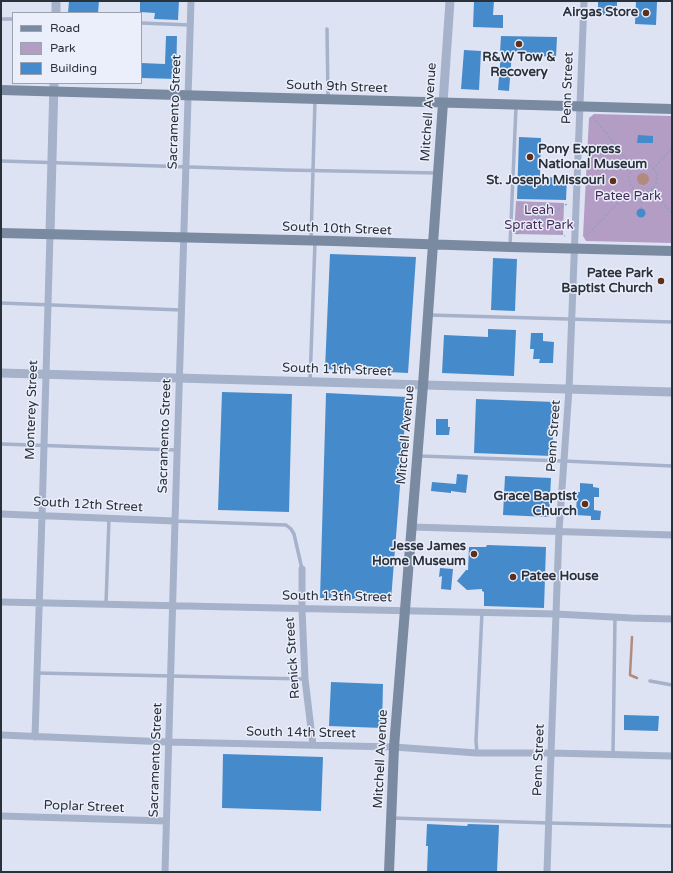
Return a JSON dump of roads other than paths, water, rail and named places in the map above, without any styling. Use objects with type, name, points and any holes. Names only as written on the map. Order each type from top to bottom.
[{"type":"main road","name":"South 9th Street","points":[[1,90],[54,87],[188,96],[672,109]]},
{"type":"main road","name":"Mitchell Avenue","points":[[390,872],[394,747],[423,385],[443,103]]},
{"type":"main road","name":"South 10th Street","points":[[1,233],[672,252]]},
{"type":"street","points":[[56,1],[56,12]]},
{"type":"street","name":"Sacramento Street","points":[[165,872],[191,1]]},
{"type":"street","name":"Mitchell Avenue","points":[[443,103],[450,1]]},
{"type":"street","name":"Penn Street","points":[[547,872],[550,752],[559,531],[569,389],[584,1]]},
{"type":"street","name":"Monterey Street","points":[[35,737],[54,87]]},
{"type":"street","name":"South 11th Street","points":[[1,373],[672,392]]},
{"type":"street","name":"South 12th Street","points":[[1,514],[175,521]]},
{"type":"street","points":[[412,527],[672,535]]},
{"type":"street","name":"Renick Street","points":[[302,569],[305,679],[313,745]]},
{"type":"street","name":"South 13th Street","points":[[1,602],[482,612],[672,619]]},
{"type":"street","name":"South 14th Street","points":[[1,735],[168,742],[394,747],[477,753],[550,752],[672,756]]},
{"type":"street","name":"Poplar Street","points":[[1,816],[166,821]]},
{"type":"lane","points":[[1,19],[12,19]]},
{"type":"lane","points":[[142,23],[190,25]]},
{"type":"lane","points":[[327,29],[328,100]]},
{"type":"lane","points":[[310,382],[315,99]]},
{"type":"lane","points":[[510,247],[516,105]]},
{"type":"lane","points":[[1,161],[186,168],[437,173]]},
{"type":"lane","points":[[1,304],[181,310]]},
{"type":"lane","points":[[428,315],[672,322]]},
{"type":"lane","points":[[1,444],[177,450]]},
{"type":"lane","points":[[417,456],[672,466]]},
{"type":"lane","points":[[106,604],[109,518]]},
{"type":"lane","points":[[175,521],[286,525],[294,534],[302,569]]},
{"type":"lane","points":[[477,753],[476,741],[482,612]]},
{"type":"lane","points":[[613,754],[615,618]]},
{"type":"lane","points":[[37,673],[305,679]]},
{"type":"lane","points":[[650,681],[672,685]]},
{"type":"lane","points":[[391,818],[672,826]]},
{"type":"waterway","points":[[632,637],[630,675],[637,678]]},
{"type":"place","name":"Airgas Store","points":[[646,13]]},
{"type":"place","name":"R&W Tow & Recovery","points":[[519,44]]},
{"type":"place","name":"Pony Express National Museum","points":[[530,157]]},
{"type":"place","name":"St. Joseph Missouri","points":[[613,181]]},
{"type":"place","name":"Patee Park Baptist Church","points":[[661,281]]},
{"type":"place","name":"Grace Baptist Church","points":[[585,504]]},
{"type":"place","name":"Jesse James Home Museum","points":[[474,554]]},
{"type":"place","name":"Patee House","points":[[513,577]]},
{"type":"park label","name":"Patee Park","points":[[628,197]]},
{"type":"park label","name":"Leah Spratt Park","points":[[539,218]]}]
